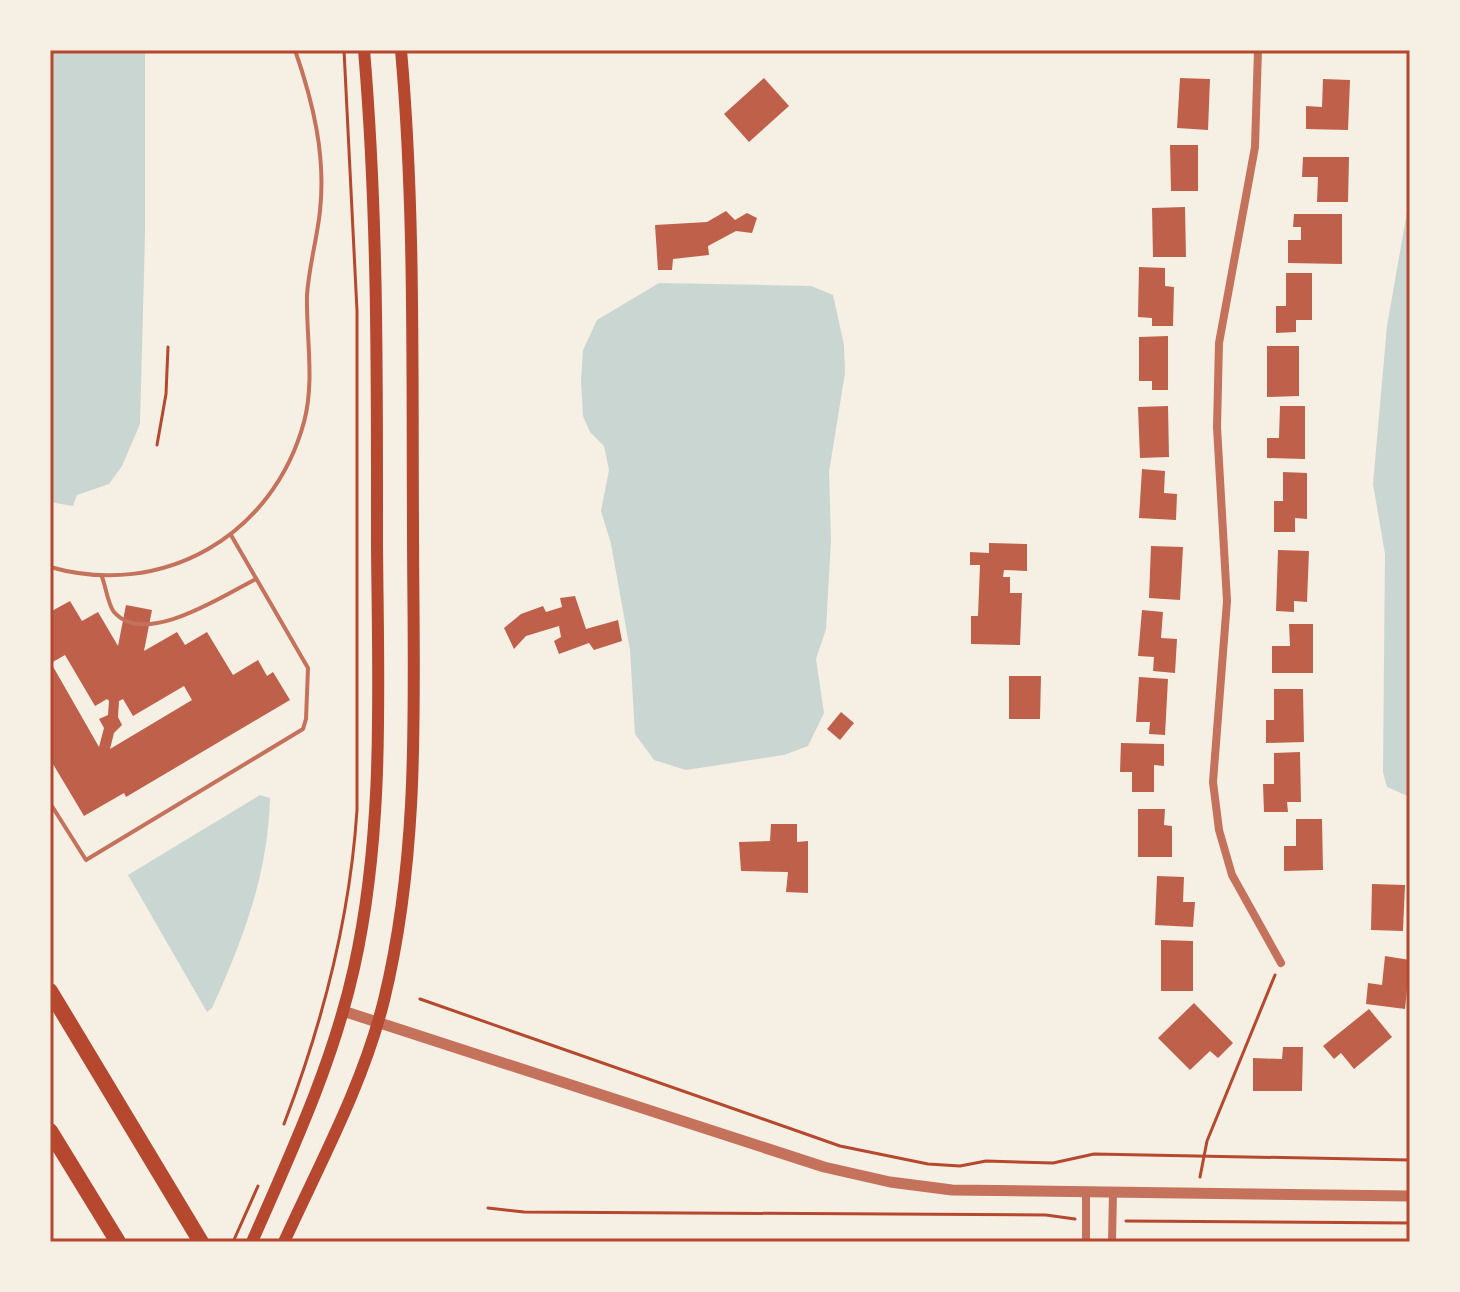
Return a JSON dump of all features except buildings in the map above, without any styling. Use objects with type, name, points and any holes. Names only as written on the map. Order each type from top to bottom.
[{"type":"highway","points":[[50,991],[201,1242]]},
{"type":"highway","points":[[50,1131],[118,1242]]},
{"type":"main road","points":[[252,1242],[302,1125],[343,1011],[365,914],[375,824],[376,327],[364,50]]},
{"type":"main road","points":[[284,1242],[349,1104],[378,1021],[401,919],[413,792],[412,328],[401,50]]},
{"type":"street","points":[[1258,50],[1255,147],[1219,343],[1217,427],[1227,601],[1213,782],[1217,820],[1232,875],[1281,963]]},
{"type":"street","points":[[343,1011],[854,1175],[952,1190],[1410,1196]]},
{"type":"street","points":[[1086,1191],[1086,1242]]},
{"type":"street","points":[[1112,1242],[1113,1192]]},
{"type":"lane","points":[[50,567],[83,577],[102,577],[180,563],[209,551],[231,535],[279,482],[294,451],[310,382],[307,296],[321,207],[319,131],[295,50]]},
{"type":"lane","points":[[50,803],[86,860],[303,729],[308,668],[231,535]]},
{"type":"lane","points":[[102,577],[113,612],[131,624],[158,624],[256,579]]},
{"type":"path","points":[[282,1132],[303,1075],[333,974],[351,877],[357,810],[357,311],[344,50]]},
{"type":"path","points":[[157,445],[166,394],[168,347]]},
{"type":"path","points":[[1199,1193],[1202,1157],[1281,963]]},
{"type":"path","points":[[420,999],[821,1140],[928,1164],[1053,1163],[1094,1154],[1410,1160]]},
{"type":"path","points":[[233,1242],[264,1173]]},
{"type":"path","points":[[488,1208],[524,1212],[809,1212],[1046,1215],[1085,1219]]},
{"type":"path","points":[[1113,1220],[1141,1223],[1410,1223]]},
{"type":"shaded area","points":[[50,50],[145,50],[145,236],[140,424],[122,466],[109,484],[77,495],[73,506],[50,502]]},
{"type":"shaded area","points":[[1410,195],[1410,797],[1387,787],[1383,772],[1385,554],[1373,484],[1387,326]]},
{"type":"shaded area","points":[[659,283],[811,286],[833,295],[844,345],[845,373],[829,472],[831,540],[826,629],[816,659],[824,713],[808,746],[784,755],[686,770],[654,760],[635,734],[630,650],[611,544],[601,511],[609,470],[604,446],[590,432],[583,416],[581,381],[583,350],[597,320]]},
{"type":"shaded area","points":[[260,795],[270,798],[259,880],[234,957],[212,1008],[207,1012],[128,875]]}]
